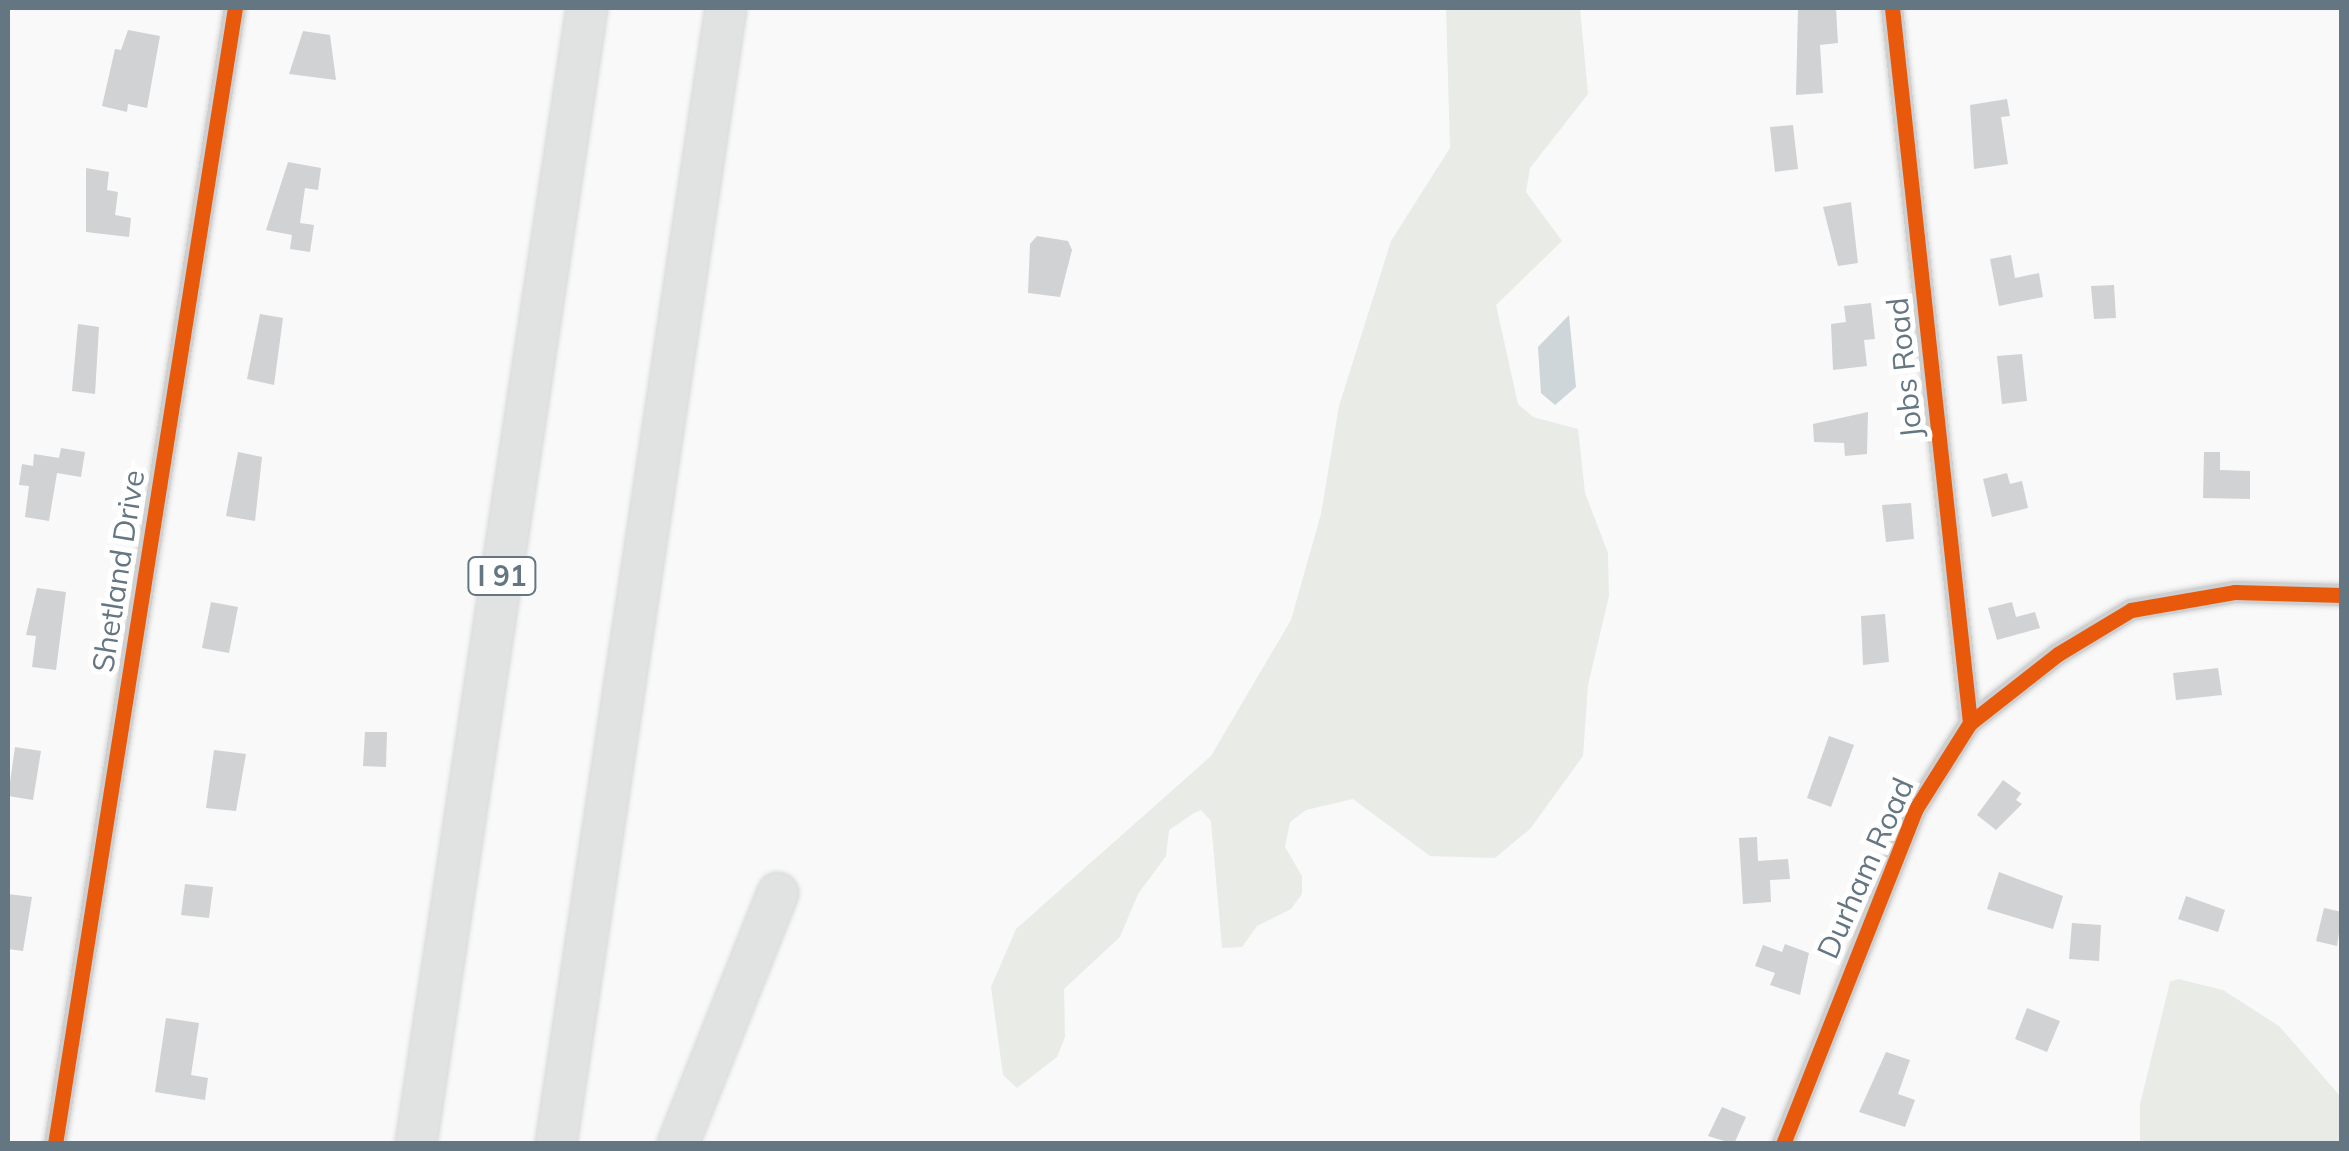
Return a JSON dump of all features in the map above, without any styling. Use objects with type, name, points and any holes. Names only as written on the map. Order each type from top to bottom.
[{"type":"highway","name":"I 91","points":[[416,1144],[587,8]]},
{"type":"highway","points":[[556,1144],[726,8]]},
{"type":"highway","points":[[678,1144],[778,893]]},
{"type":"street","name":"Shetland Drive","points":[[55,1144],[236,8]]},
{"type":"street","name":"Jobs Road","points":[[1892,8],[1970,723]]},
{"type":"street","name":"Durham Road","points":[[1782,1144],[1915,810],[1970,723],[2058,654],[2131,610],[2236,592],[2342,595]]},
{"type":"shaded area","points":[[1446,8],[1580,8],[1588,94],[1530,168],[1526,192],[1562,241],[1496,305],[1518,404],[1533,417],[1578,429],[1585,493],[1608,553],[1609,596],[1588,685],[1583,756],[1530,829],[1495,858],[1430,856],[1353,799],[1306,810],[1290,822],[1285,847],[1302,876],[1302,894],[1291,909],[1257,926],[1242,947],[1222,948],[1211,821],[1201,810],[1194,813],[1169,830],[1166,856],[1138,894],[1120,937],[1064,989],[1065,1037],[1057,1057],[1017,1088],[1003,1075],[991,987],[1016,929],[1211,756],[1291,620],[1321,514],[1339,406],[1391,241],[1450,148]]},
{"type":"shaded area","points":[[1569,315],[1576,387],[1555,405],[1541,393],[1538,347]]},
{"type":"shaded area","points":[[2178,979],[2223,990],[2279,1026],[2341,1097],[2341,1143],[2140,1143],[2140,1104],[2170,982]]},
{"type":"building","points":[[1798,8],[1836,8],[1838,43],[1820,45],[1823,93],[1796,95]]},
{"type":"building","points":[[128,30],[160,36],[147,108],[128,104],[127,112],[102,106],[115,49],[121,50]]},
{"type":"building","points":[[303,31],[330,35],[336,80],[289,74]]},
{"type":"building","points":[[2007,99],[2010,116],[2001,117],[2008,164],[1974,169],[1970,105]]},
{"type":"building","points":[[1793,125],[1798,169],[1775,172],[1770,127]]},
{"type":"building","points":[[288,162],[321,168],[318,190],[305,188],[300,223],[314,225],[310,252],[290,249],[292,235],[266,230]]},
{"type":"building","points":[[86,168],[109,172],[107,190],[118,192],[115,215],[131,218],[129,237],[86,232]]},
{"type":"building","points":[[1851,202],[1858,263],[1838,266],[1823,207]]},
{"type":"building","points":[[1037,236],[1068,241],[1072,250],[1060,297],[1028,293],[1030,244]]},
{"type":"building","points":[[2011,255],[2015,278],[2039,273],[2043,297],[1999,306],[1990,259]]},
{"type":"building","points":[[2114,285],[2116,318],[2094,319],[2091,286]]},
{"type":"building","points":[[1871,303],[1875,339],[1864,340],[1867,366],[1833,370],[1831,324],[1846,322],[1844,306]]},
{"type":"building","points":[[260,314],[283,318],[274,385],[247,379]]},
{"type":"building","points":[[78,324],[99,327],[95,394],[72,391]]},
{"type":"building","points":[[2022,354],[2027,401],[2002,404],[1997,356]]},
{"type":"building","points":[[1868,412],[1867,454],[1845,456],[1844,443],[1814,442],[1813,424]]},
{"type":"building","points":[[61,448],[85,452],[81,477],[57,473],[49,521],[25,517],[29,486],[19,485],[22,464],[33,466],[34,454],[59,458]]},
{"type":"building","points":[[238,452],[262,457],[255,521],[226,516]]},
{"type":"building","points":[[2204,452],[2220,452],[2220,470],[2250,471],[2250,499],[2203,498]]},
{"type":"building","points":[[2007,473],[2010,484],[2022,481],[2028,508],[1992,517],[1983,479]]},
{"type":"building","points":[[1911,503],[1914,539],[1886,542],[1882,505]]},
{"type":"building","points":[[37,588],[66,592],[56,670],[32,667],[36,636],[26,635]]},
{"type":"building","points":[[211,602],[238,607],[229,653],[202,648]]},
{"type":"building","points":[[2012,602],[2016,617],[2035,612],[2040,628],[1997,640],[1988,608]]},
{"type":"building","points":[[1885,614],[1889,662],[1863,665],[1861,616]]},
{"type":"building","points":[[2218,668],[2222,695],[2176,700],[2173,673]]},
{"type":"building","points":[[365,732],[387,732],[386,767],[363,766]]},
{"type":"building","points":[[1829,736],[1854,745],[1831,807],[1807,798]]},
{"type":"building","points":[[15,747],[41,751],[33,800],[8,796]]},
{"type":"building","points":[[214,750],[246,754],[236,811],[206,808]]},
{"type":"building","points":[[2003,780],[2021,793],[2016,800],[2022,804],[1996,830],[1977,815]]},
{"type":"building","points":[[1757,837],[1758,861],[1788,859],[1790,879],[1770,880],[1771,902],[1743,904],[1739,838]]},
{"type":"building","points":[[1999,872],[2063,896],[2053,929],[1987,909]]},
{"type":"building","points":[[185,884],[213,887],[209,918],[181,915]]},
{"type":"building","points":[[8,894],[32,897],[23,951],[8,949]]},
{"type":"building","points":[[2186,896],[2225,910],[2218,932],[2178,919]]},
{"type":"building","points":[[2324,908],[2342,912],[2337,946],[2316,941]]},
{"type":"building","points":[[2072,923],[2101,925],[2099,961],[2069,959]]},
{"type":"building","points":[[1785,944],[1809,953],[1800,995],[1770,985],[1775,973],[1755,966],[1763,945],[1782,952]]},
{"type":"building","points":[[2027,1008],[2060,1021],[2047,1052],[2015,1039]]},
{"type":"building","points":[[166,1018],[199,1023],[191,1075],[208,1078],[205,1100],[155,1092]]},
{"type":"building","points":[[1886,1052],[1910,1060],[1898,1094],[1915,1100],[1905,1127],[1859,1112]]},
{"type":"building","points":[[1722,1107],[1746,1117],[1734,1144],[1708,1136]]},
{"type":"cycle path","points":[[55,1144],[235,8]]},
{"type":"cycle path","points":[[1892,8],[1970,723]]},
{"type":"cycle path","points":[[1783,1144],[1915,810],[1970,723],[2058,654],[2131,610],[2235,592],[2342,595]]}]
